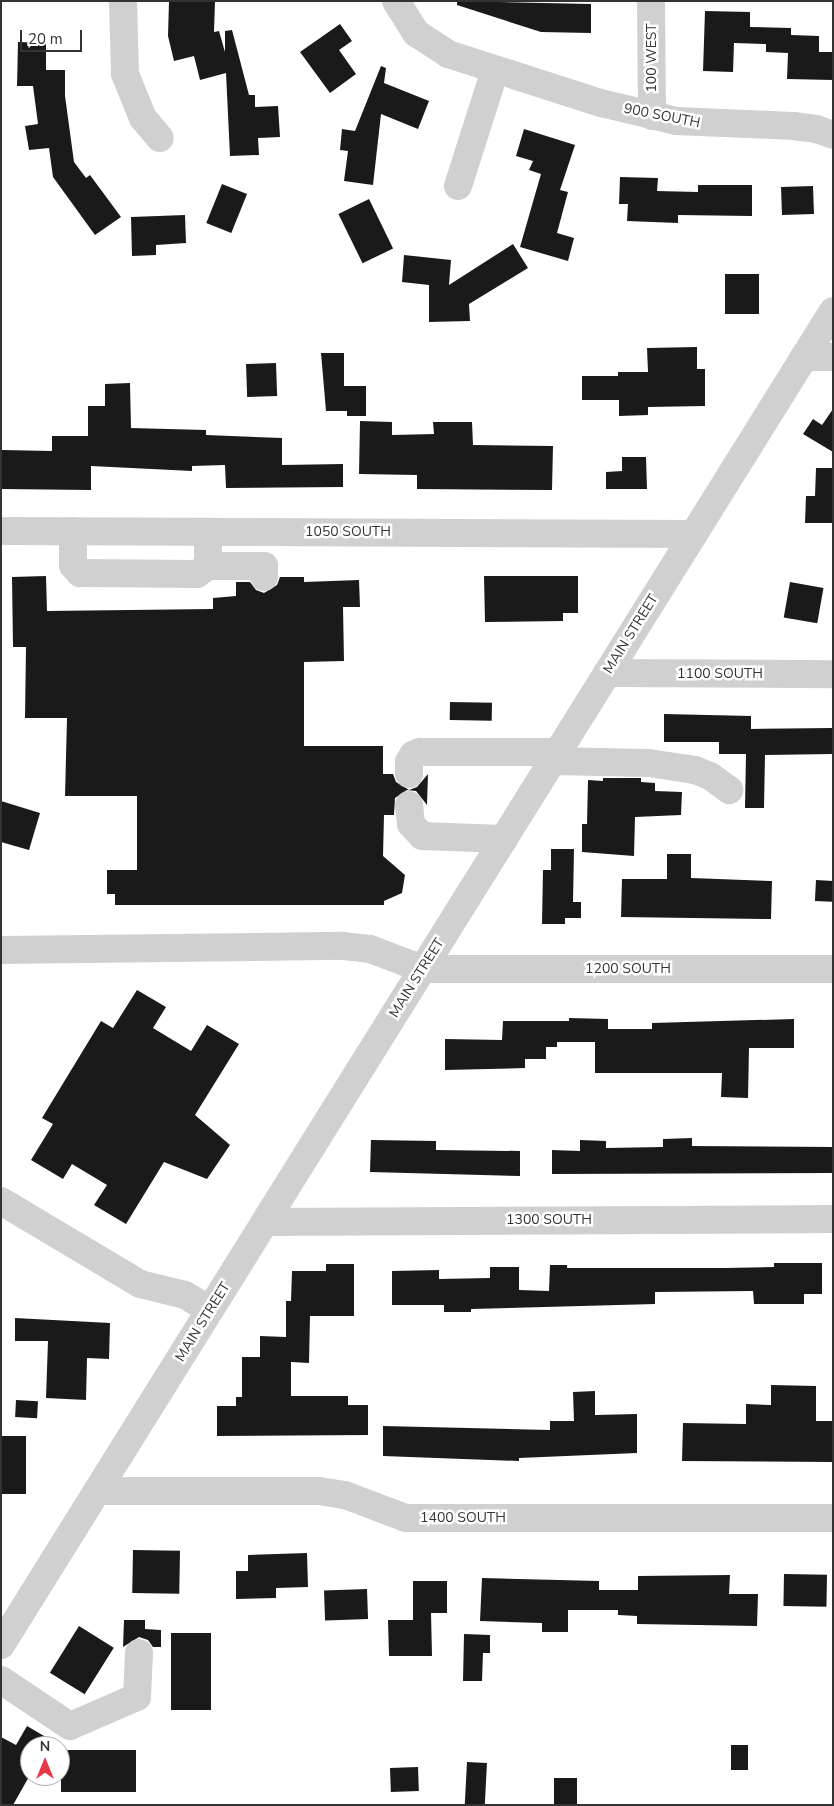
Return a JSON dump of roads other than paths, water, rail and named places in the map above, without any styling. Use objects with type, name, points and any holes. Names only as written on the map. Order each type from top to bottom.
[{"type":"street","points":[[123,1],[125,74],[143,118],[160,138]]},
{"type":"street","name":"900 SOUTH","points":[[396,1],[416,33],[448,54],[495,70],[652,116],[706,125],[793,126],[816,129],[833,135]]},
{"type":"street","name":"100 WEST","points":[[651,1],[652,116]]},
{"type":"street","points":[[458,186],[495,70]]},
{"type":"street","name":"MAIN STREET","points":[[1,1645],[833,311]]},
{"type":"street","points":[[804,357],[833,357]]},
{"type":"street","name":"1050 SOUTH","points":[[1,531],[694,534]]},
{"type":"street","points":[[73,531],[73,565],[80,573],[197,574],[208,566],[264,566],[264,577]]},
{"type":"street","points":[[208,532],[208,566]]},
{"type":"street","name":"1100 SOUTH","points":[[607,673],[833,674]]},
{"type":"street","points":[[409,774],[409,762],[413,755],[420,752],[555,756],[649,763],[694,770],[710,776],[729,790]]},
{"type":"street","points":[[409,805],[411,824],[422,836],[504,839]]},
{"type":"street","points":[[1,950],[343,946],[370,949],[422,969]]},
{"type":"street","name":"1200 SOUTH","points":[[422,969],[833,969]]},
{"type":"street","points":[[1,1201],[140,1284],[185,1295],[210,1310]]},
{"type":"street","name":"1300 SOUTH","points":[[265,1222],[833,1219]]},
{"type":"street","name":"1400 SOUTH","points":[[97,1492],[319,1491],[345,1495],[406,1518],[833,1518]]},
{"type":"street","points":[[1,1680],[70,1726],[137,1697],[139,1653]]}]
